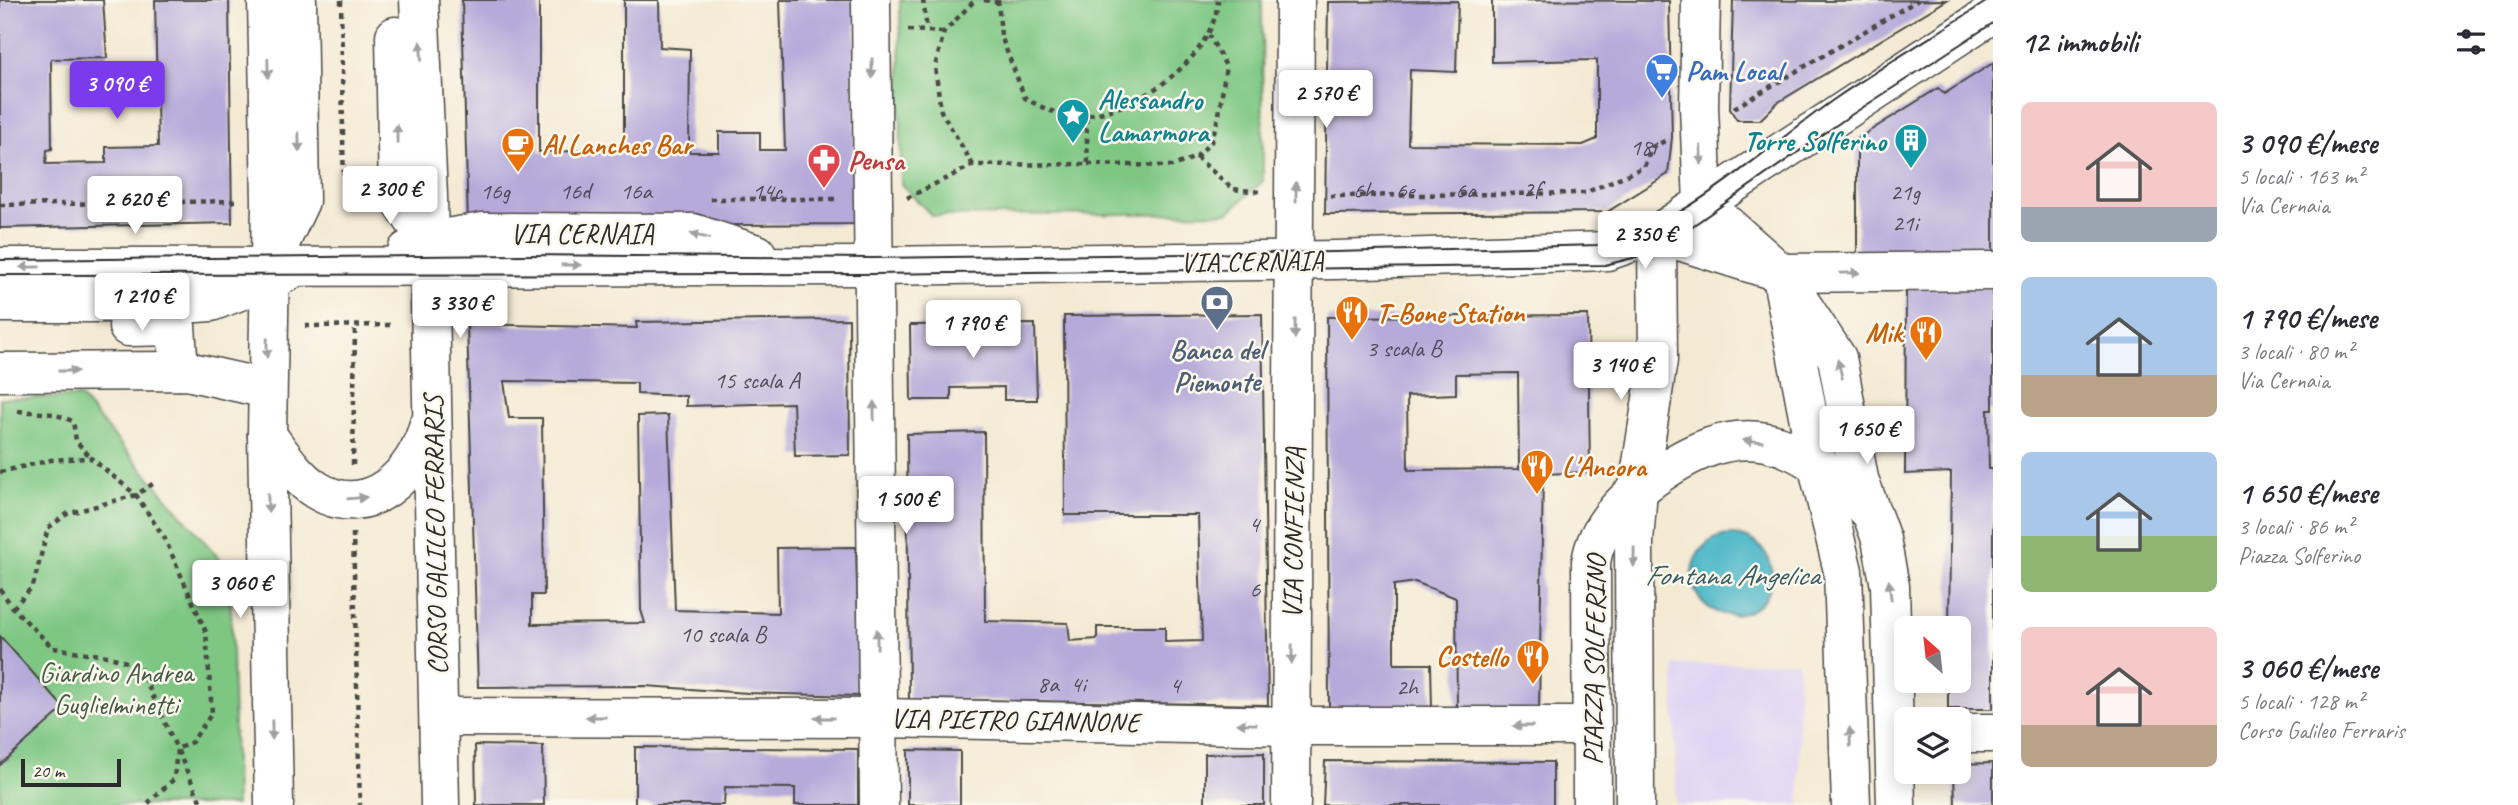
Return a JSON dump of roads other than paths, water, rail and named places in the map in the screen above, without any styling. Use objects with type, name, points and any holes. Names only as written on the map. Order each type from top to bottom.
[{"type":"street","points":[[267,0],[282,270]]},
{"type":"street","points":[[274,805],[267,389],[282,270],[300,201],[297,0]]},
{"type":"street","points":[[395,0],[398,197],[429,253]]},
{"type":"street","name":"CORSO GALILEO FERRARIS","points":[[419,0],[429,253],[440,805]]},
{"type":"street","points":[[872,0],[879,805]]},
{"type":"street","name":"VIA CONFIENZA","points":[[1291,805],[1296,261],[1295,0]]},
{"type":"street","points":[[1701,0],[1699,107],[1703,204],[1781,273],[1837,358],[1859,479],[1874,516],[1890,586],[1898,707]]},
{"type":"street","name":"VIA CERNAIA","points":[[0,267],[282,270],[377,265],[429,253],[873,266],[1296,261],[1606,251],[1672,239],[1703,204],[1993,13]]},
{"type":"street","points":[[1672,239],[1781,273],[1993,271]]},
{"type":"street","name":"PIAZZA SOLFERINO","points":[[1635,805],[1633,624],[1638,489],[1658,360],[1658,320],[1672,239]]},
{"type":"street","name":"VIA CERNAIA","points":[[0,303],[211,302],[282,270]]},
{"type":"street","points":[[1781,273],[1817,463],[1843,571],[1851,805]]},
{"type":"street","points":[[0,329],[176,326],[179,371]]},
{"type":"street","points":[[0,372],[179,371],[206,374],[267,389]]},
{"type":"street","points":[[267,435],[307,483],[320,493],[352,500],[378,494],[411,467],[421,450],[432,413]]},
{"type":"street","name":"PIAZZA SOLFERINO","points":[[1592,805],[1593,550],[1608,521],[1638,489],[1698,450],[1737,440],[1776,444],[1817,463],[1841,482],[1874,516]]},
{"type":"street","name":"VIA PIETRO GIANNONE","points":[[439,717],[880,718],[1293,726],[1592,726]]},
{"type":"street","points":[[1971,733],[1993,733]]},
{"type":"street","points":[[1896,805],[1897,784]]},
{"type":"water","name":"Fontana Angelica","points":[[1724,535],[1740,535],[1761,546],[1772,567],[1772,583],[1761,604],[1740,615],[1724,615],[1710,609],[1698,597],[1692,583],[1692,567],[1698,553],[1710,541]]},
{"type":"tram line","points":[[0,260],[523,255],[873,258],[1335,252],[1597,245],[1628,237],[1691,205],[1836,98],[1989,0]]},
{"type":"tram line","points":[[0,275],[873,274],[1605,265],[1637,257],[1674,239],[1848,117],[1993,23]]},
{"type":"place","name":"Pam Local","points":[[1662,100]]},
{"type":"place","name":"Alessandro Lamarmora","points":[[1073,145]]},
{"type":"place","name":"Torre Solferino","points":[[1911,170]]},
{"type":"place","name":"Al Lanches Bar","points":[[518,174]]},
{"type":"place","name":"Pensa","points":[[824,190]]},
{"type":"place","name":"Banca del Piemonte","points":[[1217,332]]},
{"type":"place","name":"T-Bone Station","points":[[1352,342]]},
{"type":"place","name":"Mik","points":[[1926,362]]},
{"type":"place","name":"L'Ancora","points":[[1537,496]]},
{"type":"place","name":"Costello","points":[[1533,686]]},
{"type":"park label","name":"Giardino Andrea Guglielminetti","points":[[116,688]]}]
